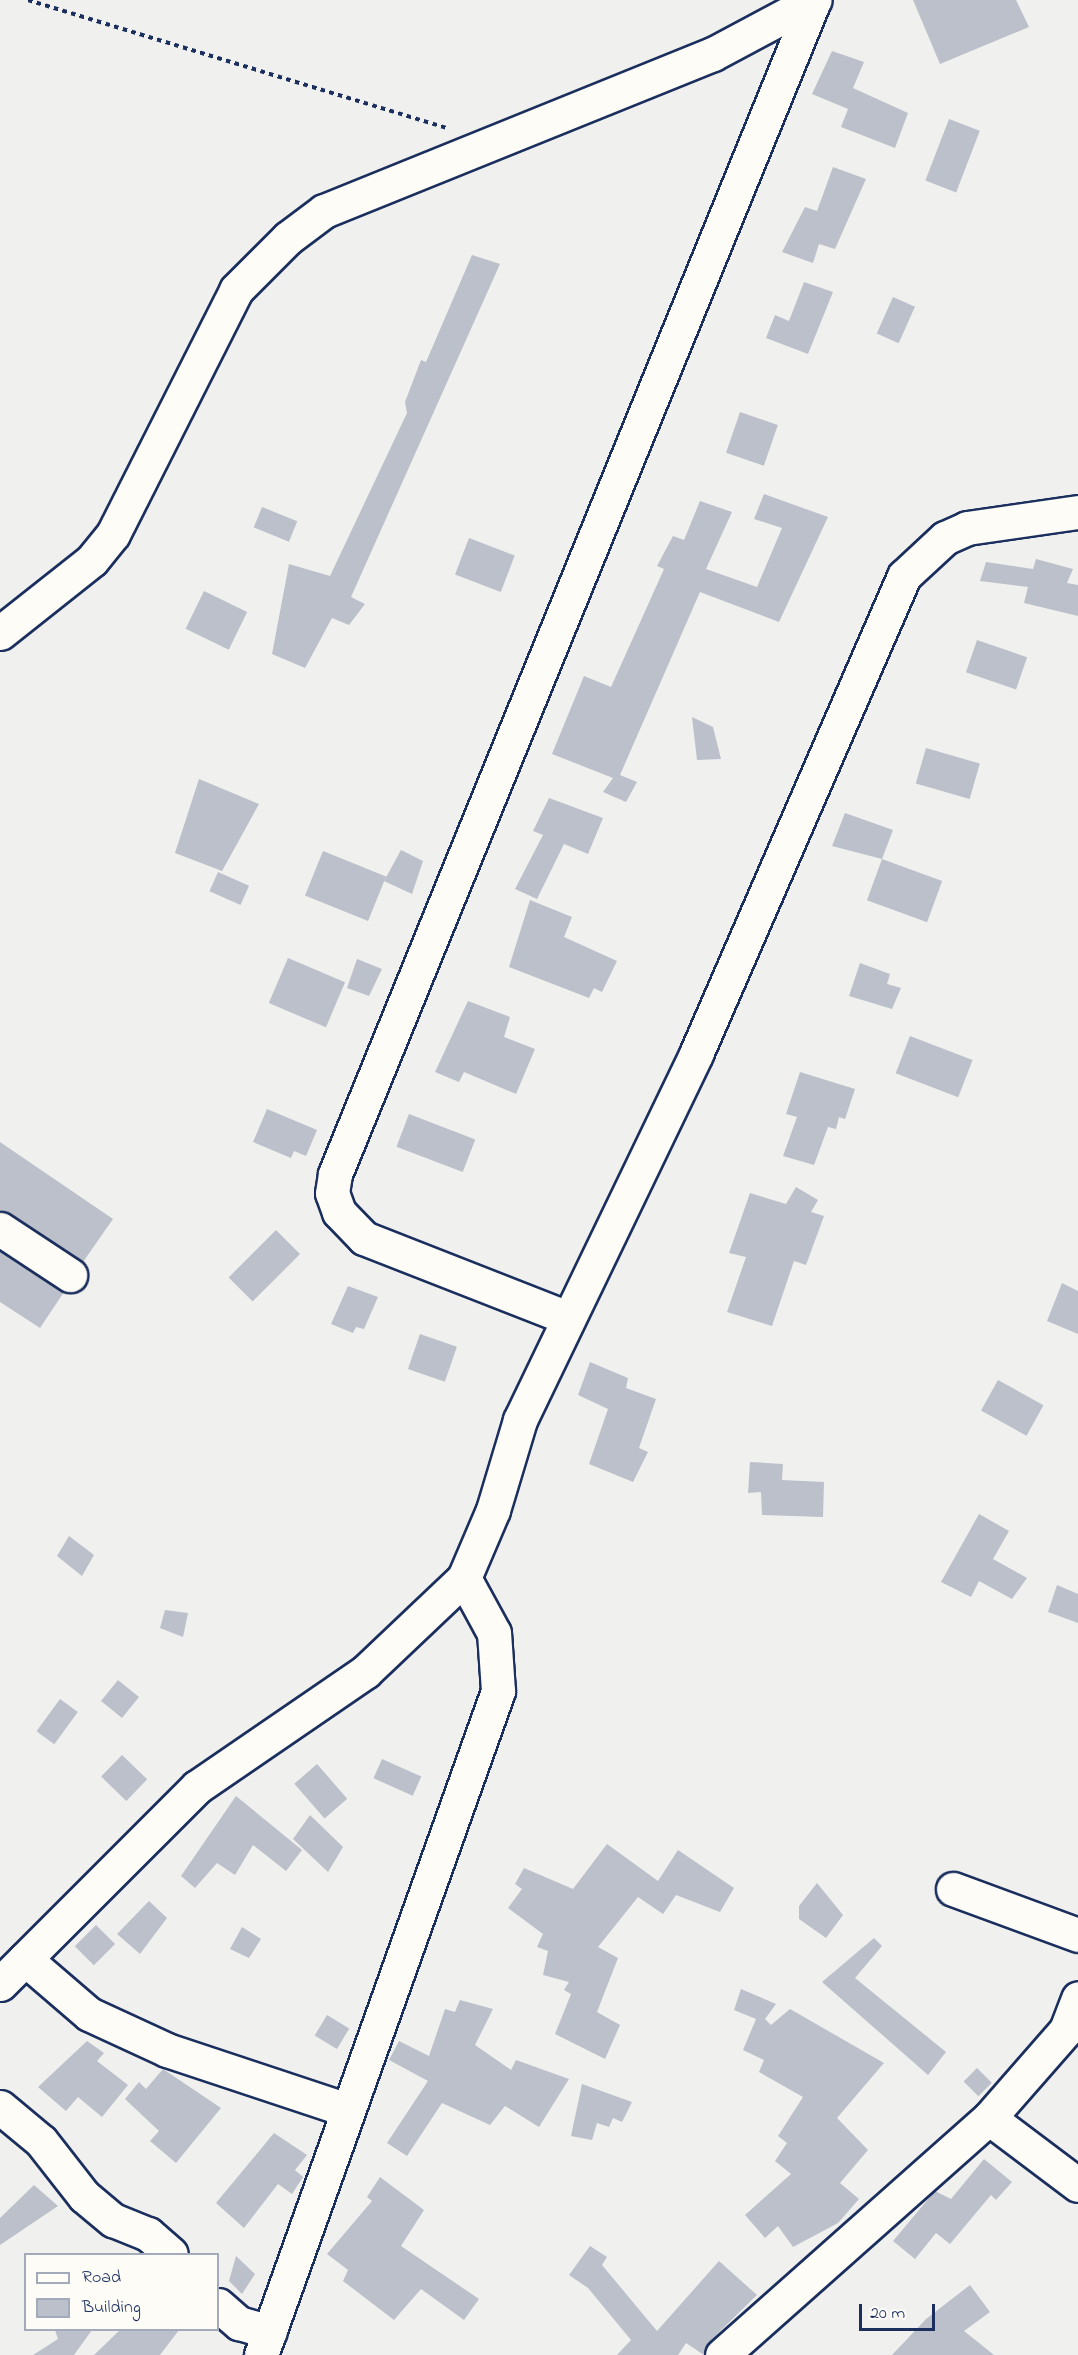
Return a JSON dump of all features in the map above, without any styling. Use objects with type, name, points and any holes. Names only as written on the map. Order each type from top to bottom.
[{"type":"street","points":[[0,633],[92,560],[112,534],[236,291],[263,263],[324,211],[714,54],[814,0],[335,1174],[332,1193],[339,1212],[364,1238],[568,1318]]},
{"type":"street","points":[[0,1984],[197,1787],[365,1672],[464,1578],[492,1510],[520,1420],[696,1054],[904,576],[945,538],[968,528],[1078,512]]},
{"type":"street","points":[[0,1229],[70,1275]]},
{"type":"street","points":[[219,2306],[265,2344],[498,1691],[494,1633],[464,1578]]},
{"type":"street","points":[[953,1889],[1078,1935]]},
{"type":"street","points":[[25,1959],[89,2014],[167,2050],[347,2110]]},
{"type":"street","points":[[722,2355],[989,2118],[1066,2030],[1078,1998]]},
{"type":"street","points":[[0,2107],[41,2141],[84,2196],[113,2220],[148,2234],[170,2253]]},
{"type":"street","points":[[989,2118],[1078,2185]]},
{"type":"path","points":[[28,0],[492,142]]},
{"type":"building","points":[[913,0],[1016,0],[1029,27],[940,64]]},
{"type":"building","points":[[832,51],[864,62],[853,88],[908,113],[895,148],[841,127],[848,109],[812,94]]},
{"type":"building","points":[[949,119],[980,131],[956,192],[925,181]]},
{"type":"building","points":[[833,167],[866,179],[835,249],[819,244],[813,263],[782,252],[805,207],[817,211]]},
{"type":"building","points":[[472,255],[500,264],[351,597],[365,604],[349,625],[332,618],[305,668],[272,654],[289,564],[330,576],[407,413],[405,402],[421,360],[426,362]]},
{"type":"building","points":[[804,282],[833,292],[808,354],[766,338],[775,315],[789,321]]},
{"type":"building","points":[[893,297],[915,307],[899,343],[877,334]]},
{"type":"building","points":[[740,412],[778,425],[764,466],[726,453]]},
{"type":"building","points":[[764,494],[828,517],[779,622],[700,592],[620,775],[637,782],[626,802],[603,792],[613,778],[552,754],[584,676],[611,687],[664,569],[657,566],[673,536],[684,540],[700,501],[732,512],[706,569],[757,587],[782,528],[754,519]]},
{"type":"building","points":[[262,507],[297,521],[289,542],[254,527]]},
{"type":"building","points":[[469,538],[515,556],[501,592],[455,574]]},
{"type":"building","points":[[1036,559],[1073,569],[1067,583],[1078,585],[1078,616],[1024,603],[1028,587],[980,581],[986,562],[1033,569]]},
{"type":"building","points":[[204,591],[247,612],[229,650],[186,629]]},
{"type":"building","points":[[977,640],[1027,657],[1016,689],[966,672]]},
{"type":"building","points":[[692,717],[713,727],[721,759],[697,760]]},
{"type":"building","points":[[926,748],[980,763],[970,799],[916,784]]},
{"type":"building","points":[[199,779],[259,804],[222,871],[175,853]]},
{"type":"building","points":[[549,798],[603,818],[588,854],[564,844],[537,899],[515,889],[543,835],[533,831]]},
{"type":"building","points":[[845,813],[893,830],[882,859],[832,846]]},
{"type":"building","points":[[401,850],[423,861],[412,894],[384,881]]},
{"type":"building","points":[[323,851],[386,876],[368,921],[305,896]]},
{"type":"building","points":[[882,859],[942,881],[927,922],[867,900]]},
{"type":"building","points":[[218,872],[249,886],[241,905],[209,891]]},
{"type":"building","points":[[530,900],[572,917],[564,937],[617,961],[602,992],[594,988],[589,998],[509,967]]},
{"type":"building","points":[[288,958],[345,982],[326,1027],[269,1003]]},
{"type":"building","points":[[357,959],[382,969],[369,996],[347,988]]},
{"type":"building","points":[[860,963],[890,974],[887,984],[901,988],[892,1009],[849,996]]},
{"type":"building","points":[[468,1001],[510,1017],[504,1037],[535,1049],[516,1094],[464,1072],[459,1082],[435,1072]]},
{"type":"building","points":[[910,1036],[973,1060],[958,1097],[896,1073]]},
{"type":"building","points":[[800,1072],[855,1089],[845,1119],[839,1117],[836,1129],[828,1127],[814,1165],[783,1156],[797,1117],[786,1114]]},
{"type":"building","points":[[267,1109],[317,1130],[306,1156],[294,1151],[291,1158],[253,1142]]},
{"type":"building","points":[[409,1114],[475,1139],[463,1172],[396,1147]]},
{"type":"building","points":[[0,1142],[113,1219],[83,1262],[0,1210]]},
{"type":"building","points":[[796,1187],[818,1200],[811,1212],[824,1216],[806,1265],[794,1261],[772,1326],[727,1312],[746,1257],[729,1253],[750,1193],[786,1204]]},
{"type":"building","points":[[276,1230],[300,1254],[253,1301],[229,1277]]},
{"type":"building","points":[[0,1251],[64,1292],[40,1328],[0,1302]]},
{"type":"building","points":[[1062,1283],[1078,1291],[1078,1334],[1047,1321]]},
{"type":"building","points":[[348,1286],[378,1297],[364,1329],[356,1327],[353,1333],[331,1324]]},
{"type":"building","points":[[420,1334],[457,1347],[445,1382],[408,1369]]},
{"type":"building","points":[[590,1362],[628,1378],[626,1388],[656,1399],[639,1448],[648,1452],[633,1482],[589,1464],[608,1409],[578,1395]]},
{"type":"building","points":[[998,1380],[1043,1405],[1027,1436],[981,1411]]},
{"type":"building","points":[[750,1462],[783,1464],[782,1480],[824,1482],[823,1517],[762,1515],[761,1492],[748,1493]]},
{"type":"building","points":[[979,1514],[1009,1531],[993,1559],[1027,1578],[1012,1599],[979,1581],[971,1597],[941,1582]]},
{"type":"building","points":[[69,1536],[94,1555],[82,1576],[57,1556]]},
{"type":"building","points":[[1057,1585],[1078,1594],[1078,1623],[1048,1612]]},
{"type":"building","points":[[165,1610],[188,1613],[183,1637],[160,1628]]},
{"type":"building","points":[[118,1680],[139,1697],[122,1718],[101,1701]]},
{"type":"building","points":[[60,1699],[78,1712],[54,1744],[36,1731]]},
{"type":"building","points":[[122,1755],[147,1779],[126,1801],[101,1777]]},
{"type":"building","points":[[382,1759],[421,1776],[413,1796],[373,1778]]},
{"type":"building","points":[[317,1764],[347,1799],[325,1818],[294,1784]]},
{"type":"building","points":[[236,1796],[302,1850],[286,1871],[253,1845],[235,1875],[217,1863],[195,1888],[181,1876]]},
{"type":"building","points":[[310,1815],[343,1847],[328,1872],[293,1839]]},
{"type":"building","points":[[607,1844],[658,1881],[678,1850],[734,1888],[720,1912],[676,1895],[663,1914],[638,1897],[598,1947],[618,1958],[597,2012],[620,2025],[605,2059],[555,2034],[571,1994],[564,1990],[569,1982],[543,1975],[548,1951],[537,1947],[543,1934],[508,1908],[522,1889],[515,1884],[524,1868],[573,1889]]},
{"type":"building","points":[[817,1883],[843,1915],[826,1938],[799,1919],[799,1906]]},
{"type":"building","points":[[149,1901],[167,1918],[140,1954],[117,1934]]},
{"type":"building","points":[[96,1925],[115,1944],[94,1965],[75,1946]]},
{"type":"building","points":[[242,1927],[261,1939],[249,1958],[230,1949]]},
{"type":"building","points":[[874,1938],[882,1946],[855,1978],[946,2052],[928,2075],[822,1982]]},
{"type":"building","points":[[741,1989],[776,2004],[765,2019],[771,2025],[790,2009],[884,2063],[837,2118],[868,2150],[840,2183],[859,2199],[838,2223],[793,2247],[778,2226],[765,2238],[745,2215],[791,2174],[775,2161],[787,2143],[778,2136],[803,2097],[759,2072],[764,2060],[743,2050],[756,2019],[734,2010]]},
{"type":"building","points":[[460,2000],[493,2009],[475,2045],[511,2070],[516,2060],[569,2079],[539,2127],[505,2106],[490,2125],[442,2103],[407,2156],[387,2143],[428,2081],[389,2060],[399,2041],[429,2056],[445,2009],[455,2012]]},
{"type":"building","points":[[327,2015],[349,2028],[337,2049],[315,2036]]},
{"type":"building","points":[[87,2041],[104,2053],[97,2061],[128,2085],[102,2117],[78,2097],[66,2111],[38,2087]]},
{"type":"building","points":[[977,2068],[992,2083],[978,2096],[964,2081]]},
{"type":"building","points":[[163,2069],[221,2108],[176,2163],[150,2141],[159,2131],[125,2099],[139,2082],[146,2089]]},
{"type":"building","points":[[582,2084],[632,2102],[622,2122],[613,2118],[609,2127],[597,2123],[592,2140],[571,2136]]},
{"type":"building","points":[[274,2133],[307,2155],[295,2170],[303,2177],[292,2194],[278,2184],[244,2228],[216,2203]]},
{"type":"building","points":[[984,2159],[1012,2182],[996,2200],[991,2195],[950,2244],[936,2233],[915,2259],[893,2241],[935,2191],[951,2199]]},
{"type":"building","points":[[380,2177],[424,2210],[401,2246],[479,2299],[464,2320],[421,2289],[394,2320],[343,2281],[348,2270],[327,2254],[372,2201],[367,2197]]},
{"type":"building","points":[[34,2185],[58,2206],[0,2245],[0,2218]]},
{"type":"building","points":[[590,2246],[607,2257],[602,2265],[657,2331],[719,2261],[757,2295],[710,2341],[704,2355],[686,2343],[678,2355],[617,2355],[631,2340],[588,2288],[569,2275]]},
{"type":"building","points":[[236,2256],[255,2274],[242,2294],[229,2281]]},
{"type":"building","points":[[970,2285],[990,2312],[964,2331],[994,2355],[892,2355],[926,2319]]},
{"type":"building","points":[[55,2331],[91,2331],[74,2355],[33,2355],[58,2339]]},
{"type":"building","points":[[119,2331],[178,2331],[160,2355],[94,2355]]}]
